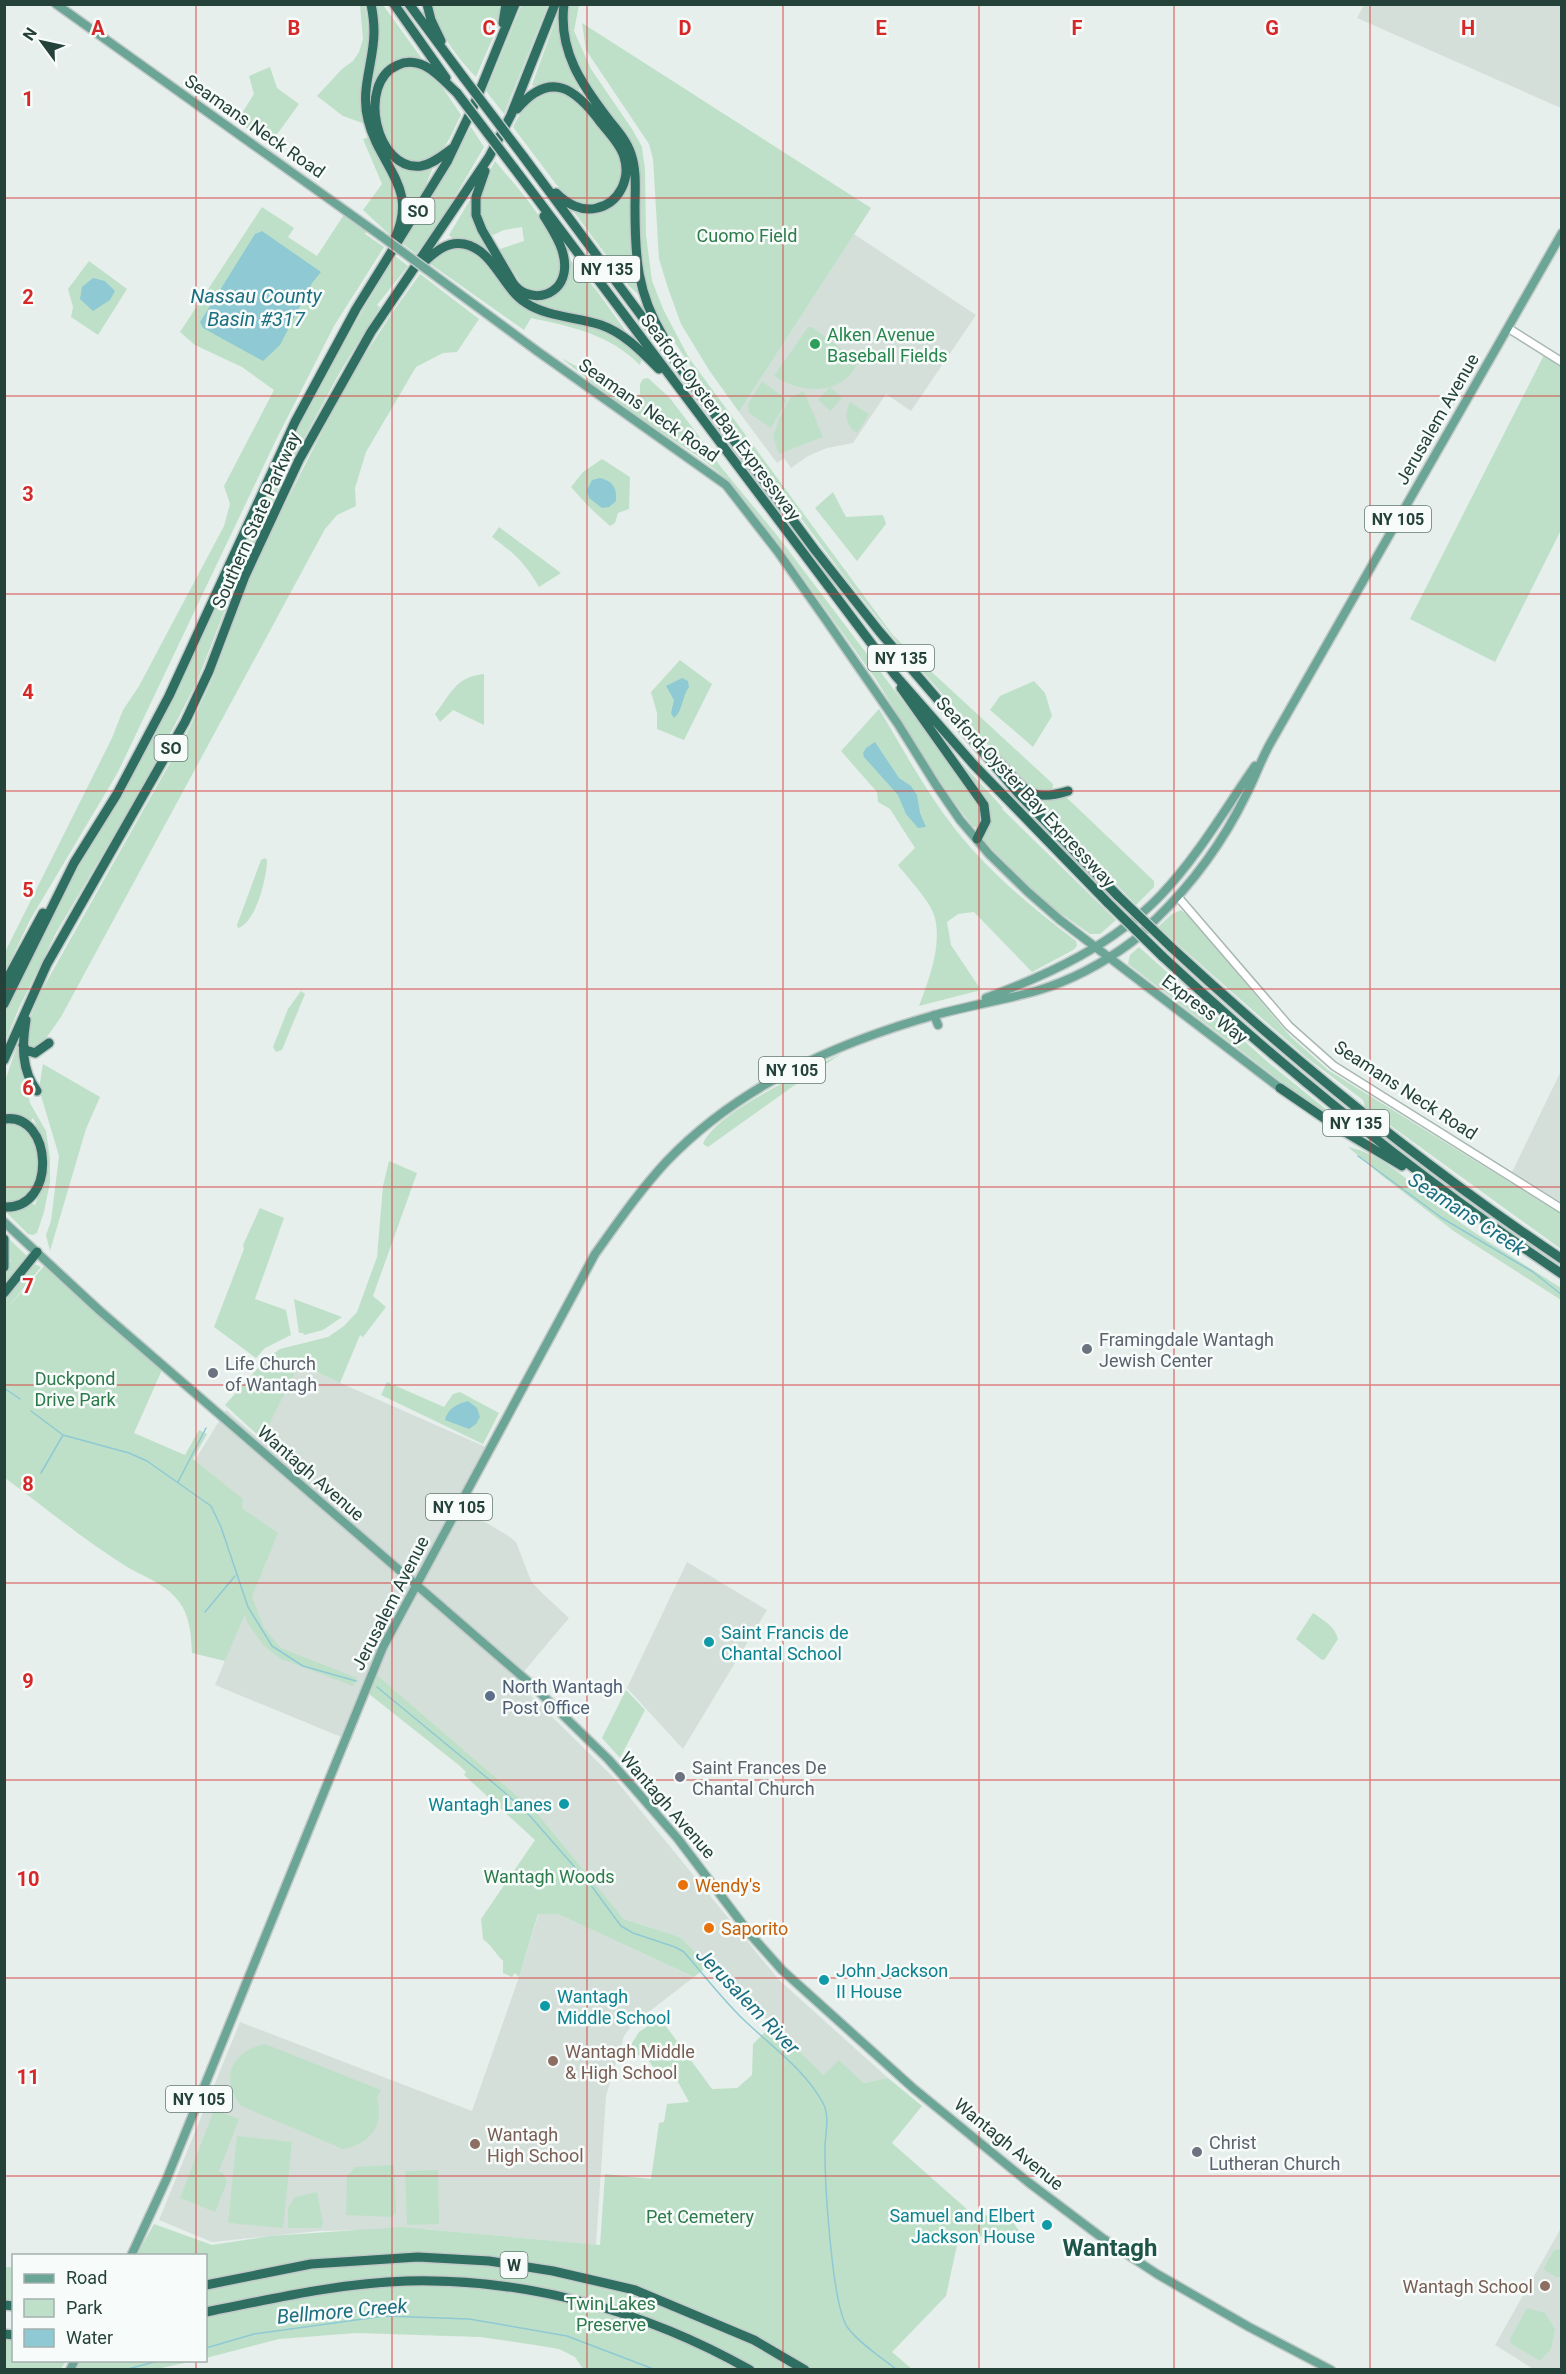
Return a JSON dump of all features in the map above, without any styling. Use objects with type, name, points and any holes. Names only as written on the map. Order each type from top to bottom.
[{"type":"highway","points":[[371,4],[374,33],[365,90],[368,118],[380,150],[397,181],[404,206],[402,222],[378,274]]},
{"type":"highway","name":"Seaford-Oyster Bay Expressway","points":[[394,4],[457,93],[895,675],[974,765],[1162,956],[1298,1076],[1379,1142],[1460,1203],[1562,1274]]},
{"type":"highway","name":"Seaford-Oyster Bay Expressway","points":[[409,4],[847,591],[1018,793],[1171,947],[1280,1044],[1380,1126],[1476,1199],[1562,1259]]},
{"type":"highway","points":[[427,4],[433,27],[453,64]]},
{"type":"highway","points":[[500,44],[506,4]]},
{"type":"highway","name":"Southern State Parkway","points":[[4,1004],[74,863],[117,794],[145,743],[295,422],[378,274],[432,188],[455,146],[515,4]]},
{"type":"highway","name":"Southern State Parkway","points":[[4,1059],[72,920],[185,722],[209,670],[245,576],[299,460],[371,332],[489,157],[511,115],[555,4]]},
{"type":"highway","points":[[564,4],[563,30],[571,62],[583,85],[622,137],[631,154],[635,176],[636,264],[644,296],[657,327],[690,381]]},
{"type":"highway","points":[[455,146],[436,160],[423,166],[412,166],[390,152],[382,139],[374,112],[378,85],[387,72],[396,65],[406,62],[416,63],[432,70],[457,93]]},
{"type":"highway","points":[[511,115],[524,101],[540,90],[556,87],[573,92],[586,103],[619,147],[624,158],[625,179],[620,192],[609,203],[593,210],[583,209],[563,200],[523,156]]},
{"type":"highway","points":[[489,157],[476,197],[478,222],[518,290],[528,296],[547,295],[557,287],[564,273],[561,248],[514,168]]},
{"type":"highway","points":[[411,274],[441,248],[457,244],[472,247],[490,261],[516,297],[540,309],[590,322],[617,333],[642,352],[680,389]]},
{"type":"highway","points":[[895,675],[904,694],[984,805],[986,821],[977,840]]},
{"type":"highway","points":[[949,714],[1033,794],[1049,797],[1068,791]]},
{"type":"highway","points":[[4,985],[36,924],[74,863]]},
{"type":"highway","points":[[28,1006],[23,1045],[28,1076],[37,1091]]},
{"type":"highway","points":[[23,1045],[26,1050],[35,1053],[49,1043]]},
{"type":"highway","points":[[1280,1088],[1340,1129],[1460,1203]]},
{"type":"highway","points":[[4,1119],[19,1119],[28,1124],[35,1133],[41,1153],[38,1190],[31,1199],[20,1206],[4,1207]]},
{"type":"highway","points":[[4,1239],[4,1267]]},
{"type":"highway","points":[[4,1293],[37,1252]]},
{"type":"highway","name":"W","points":[[207,2285],[311,2264],[418,2258],[489,2261],[553,2271],[635,2290],[754,2340],[805,2370]]},
{"type":"highway","name":"W","points":[[207,2312],[327,2289],[375,2283],[437,2281],[484,2284],[593,2303],[657,2325],[724,2355],[750,2370]]},
{"type":"main road","name":"Seamans Neck Road","points":[[56,4],[726,485],[819,610],[898,724],[960,820],[1028,892],[1108,957]]},
{"type":"main road","name":"Jerusalem Avenue","points":[[949,1011],[1028,982],[1068,964],[1114,935],[1168,887],[1190,861],[1268,746],[1562,233]]},
{"type":"main road","name":"Jerusalem Avenue","points":[[132,2254],[167,2178],[383,1647],[595,1254],[622,1215],[668,1160],[731,1107],[804,1063],[864,1036],[934,1015],[1039,994],[1135,940],[1178,897],[1206,863],[1247,795],[1268,746]]},
{"type":"main road","name":"Express Way","points":[[1108,957],[1280,1088]]},
{"type":"main road","points":[[934,1015],[938,1025]]},
{"type":"main road","name":"Wantagh Avenue","points":[[4,1222],[98,1309],[532,1685],[608,1759],[678,1839],[750,1934],[782,1970],[913,2088],[1028,2182],[1110,2244],[1165,2279],[1249,2327],[1331,2370]]},
{"type":"street","points":[[1508,328],[1562,362]]},
{"type":"street","name":"Seamans Neck Road","points":[[1178,897],[1289,1026],[1334,1066],[1562,1209]]},
{"type":"shaded area","points":[[1364,5],[1561,5],[1561,108],[1357,18]]},
{"type":"shaded area","points":[[854,234],[976,315],[911,411],[886,394],[853,443],[827,448],[808,456],[791,468],[784,458],[777,463],[739,412]]},
{"type":"shaded area","points":[[1561,1071],[1561,1202],[1512,1172]]},
{"type":"shaded area","points":[[304,1367],[488,1448],[456,1505],[516,1542],[531,1581],[569,1618],[516,1681],[614,1778],[779,1980],[888,2078],[863,2083],[824,2075],[680,1937],[624,1919],[537,1813],[377,1675],[351,1741],[215,1685],[277,1533],[242,1508],[195,1460],[226,1410],[261,1441],[295,1369]]},
{"type":"shaded area","points":[[687,1562],[767,1610],[683,1749],[627,1688]]},
{"type":"shaded area","name":"Wantagh Middle & High School","points":[[541,1906],[694,1977],[633,2024],[624,2036],[606,2096],[596,2245],[425,2229],[318,2231],[212,2242],[159,2220],[240,2022],[472,2111]]},
{"type":"shaded area","name":"Wantagh School","points":[[1561,2228],[1561,2369],[1533,2369],[1495,2345]]},
{"type":"green space","points":[[522,4],[548,5],[504,114],[486,91]]},
{"type":"green space","points":[[360,5],[365,5],[368,29],[368,44],[360,89],[361,112],[365,124],[343,116],[317,96],[342,69],[353,61],[359,52],[363,39]]},
{"type":"green space","points":[[374,5],[383,5],[425,63],[405,58],[387,65],[377,79],[370,99]]},
{"type":"green space","points":[[431,5],[503,5],[500,21],[476,77],[449,44],[438,25]]},
{"type":"green space","points":[[567,5],[579,5],[574,31],[591,69],[642,147],[645,170],[646,235],[652,281],[664,311],[689,358],[892,634],[1053,784],[1052,791],[1041,794],[1022,783],[905,652],[844,576],[719,408],[665,328],[649,300],[639,258],[638,162],[634,151],[578,68],[568,39]]},
{"type":"green space","points":[[559,10],[561,10],[581,86],[578,91],[564,85],[532,85]]},
{"type":"green space","name":"Cuomo Field","points":[[582,23],[871,208],[739,412],[709,370],[681,324],[659,259],[653,159],[649,144],[586,50]]},
{"type":"green space","points":[[408,65],[425,68],[438,81],[461,115],[440,152],[430,158],[415,162],[401,157],[389,146],[381,130],[377,113],[378,95],[383,80],[395,69]]},
{"type":"green space","points":[[270,67],[277,88],[299,104],[270,144],[237,121],[254,94],[249,76]]},
{"type":"green space","points":[[554,90],[569,93],[576,99],[621,158],[623,172],[619,186],[610,197],[597,204],[576,203],[563,197],[559,188],[513,127],[528,103],[538,95]]},
{"type":"green space","points":[[471,127],[484,147],[443,217],[416,254],[403,244]]},
{"type":"green space","points":[[369,137],[382,165],[395,185],[400,214],[391,236],[363,210],[382,184],[363,139]]},
{"type":"green space","points":[[386,156],[423,170],[433,167],[423,192],[407,216]]},
{"type":"green space","points":[[495,161],[529,202],[553,239],[559,257],[560,273],[554,286],[542,293],[525,289],[501,253],[500,249],[524,241],[522,227],[504,230],[493,235],[486,228],[482,219],[480,196],[484,182]]},
{"type":"green space","points":[[628,183],[632,183],[632,269],[638,294],[629,286],[571,208],[591,211],[606,209],[617,201]]},
{"type":"green space","points":[[471,198],[490,248],[484,250],[474,243],[454,240],[449,235]]},
{"type":"green space","points":[[262,207],[294,228],[288,237],[317,256],[345,213],[368,229],[365,234],[384,247],[334,326],[275,442],[118,772],[30,920],[5,972],[5,952],[112,738],[123,710],[139,686],[224,526],[230,504],[224,486],[274,390],[242,367],[195,345],[180,332]]},
{"type":"green space","points":[[457,246],[473,249],[508,292],[526,307],[593,325],[627,342],[642,358],[640,365],[616,346],[590,333],[531,318],[524,330],[429,263],[442,250]]},
{"type":"green space","points":[[565,254],[597,291],[632,340],[596,319],[532,303],[534,299],[559,289]]},
{"type":"green space","points":[[395,256],[408,266],[377,305],[380,307],[340,372],[283,477],[232,592],[196,684],[143,786],[56,933],[5,1042],[6,1004],[66,887],[106,822],[154,735],[307,408]]},
{"type":"green space","points":[[89,261],[127,289],[98,335],[71,317],[73,307],[68,289]]},
{"type":"green space","points":[[420,274],[479,319],[457,352],[443,353],[416,367],[366,452],[355,488],[356,506],[337,515],[325,529],[61,1017],[39,1048],[34,1051],[26,1047],[29,1021],[39,995],[189,729],[214,675],[249,580],[286,502],[348,381]]},
{"type":"green space","name":"Alken Avenue Baseball Fields","points":[[808,327],[812,327],[858,361],[843,381],[820,389],[808,389],[784,382],[774,376]]},
{"type":"green space","points":[[1545,353],[1561,364],[1561,530],[1495,662],[1410,619]]},
{"type":"green space","points":[[561,358],[576,366],[587,367],[633,398],[640,394],[640,384],[643,379],[648,378],[669,397],[967,786],[981,806],[982,822],[978,828],[973,827],[942,786],[875,678],[788,557],[729,481],[702,459],[623,407]]},
{"type":"green space","points":[[762,381],[787,400],[771,428],[749,413],[748,404]]},
{"type":"green space","points":[[830,387],[842,398],[830,411],[818,400]]},
{"type":"green space","points":[[804,391],[823,437],[779,454],[773,437],[780,416],[791,397]]},
{"type":"green space","points":[[850,402],[869,414],[857,433],[850,427],[847,419]]},
{"type":"green space","points":[[602,459],[630,477],[629,509],[618,513],[615,523],[610,526],[571,487],[583,472]]},
{"type":"green space","points":[[833,492],[846,517],[883,515],[886,524],[857,561],[815,508]]},
{"type":"green space","points":[[499,527],[561,573],[539,587],[518,559],[492,537]]},
{"type":"green space","points":[[680,660],[712,684],[684,740],[657,729],[657,713],[651,692]]},
{"type":"green space","points":[[484,674],[484,725],[453,710],[440,722],[435,714],[455,688],[466,679]]},
{"type":"green space","points":[[1034,681],[1045,693],[1052,716],[1033,747],[990,710],[1000,696]]},
{"type":"green space","points":[[879,709],[944,815],[955,829],[1012,889],[1076,941],[1077,946],[1073,950],[1032,972],[974,912],[958,914],[947,922],[951,945],[981,990],[919,1006],[934,961],[937,937],[932,909],[898,865],[915,848],[890,809],[878,802],[877,792],[841,751]]},
{"type":"green space","points":[[956,757],[1002,809],[1116,920],[1100,934],[1090,934],[1033,890],[984,841],[983,837],[990,819],[987,805],[956,761]]},
{"type":"green space","points":[[1065,796],[1154,881],[1154,887],[1136,905],[1034,798]]},
{"type":"green space","points":[[265,858],[266,868],[259,899],[250,918],[238,928],[237,925],[261,860]]},
{"type":"green space","points":[[1181,910],[1188,915],[1290,1036],[1328,1070],[1561,1214],[1561,1249],[1365,1107],[1363,1100],[1307,1058],[1158,927],[1172,914]]},
{"type":"green space","points":[[1139,947],[1270,1064],[1355,1135],[1284,1088],[1281,1082],[1266,1070],[1128,964],[1130,955]]},
{"type":"green space","points":[[301,991],[305,994],[282,1050],[276,1052],[273,1047],[288,1009]]},
{"type":"green space","points":[[20,1037],[20,1056],[30,1103],[46,1131],[50,1158],[50,1182],[44,1212],[37,1233],[33,1235],[28,1234],[5,1211],[21,1209],[30,1203],[35,1205],[42,1183],[44,1162],[41,1140],[33,1118],[30,1122],[21,1115],[5,1115],[5,1081]]},
{"type":"green space","points":[[841,1054],[708,1147],[703,1144],[711,1132],[743,1106]]},
{"type":"green space","points":[[43,1064],[100,1097],[86,1129],[50,1251],[46,1235],[51,1221],[59,1156],[39,1089]]},
{"type":"green space","points":[[4,1122],[17,1122],[35,1137],[38,1157],[37,1183],[20,1201],[5,1204]]},
{"type":"green space","points":[[1348,1147],[1362,1151],[1390,1166],[1467,1227],[1561,1288],[1561,1300],[1455,1232]]},
{"type":"green space","points":[[389,1161],[417,1173],[373,1296],[386,1307],[363,1337],[360,1335],[340,1383],[299,1364],[262,1439],[225,1405],[266,1359],[280,1349],[328,1337],[344,1326],[357,1312],[377,1257],[383,1186]]},
{"type":"green space","points":[[260,1208],[284,1218],[255,1299],[286,1310],[291,1335],[265,1348],[256,1358],[214,1327],[244,1249],[243,1245]]},
{"type":"green space","points":[[7,1237],[28,1257],[5,1286],[5,1276],[11,1260],[8,1259]]},
{"type":"green space","name":"Duckpond Drive Park","points":[[34,1264],[41,1267],[8,1307],[45,1265],[162,1370],[134,1433],[185,1455],[199,1430],[207,1434],[193,1459],[243,1499],[242,1508],[278,1533],[252,1597],[264,1628],[281,1648],[357,1678],[353,1686],[279,1658],[263,1645],[247,1622],[245,1614],[225,1661],[192,1653],[187,1616],[180,1603],[170,1592],[109,1555],[5,1478],[5,1296]]},
{"type":"green space","points":[[294,1299],[342,1317],[323,1330],[304,1335],[299,1333]]},
{"type":"green space","points":[[387,1382],[444,1407],[453,1394],[460,1392],[499,1413],[483,1444],[381,1395]]},
{"type":"green space","points":[[1313,1613],[1331,1627],[1338,1639],[1322,1660],[1296,1639]]},
{"type":"green space","name":"Wantagh Woods","points":[[377,1675],[537,1813],[624,1919],[680,1937],[709,1965],[694,1977],[558,1914],[538,1914],[519,1977],[515,1973],[512,1977],[503,1973],[503,1961],[483,1939],[481,1919],[535,1840],[464,1775],[466,1772],[460,1766],[369,1694]]},
{"type":"green space","points":[[626,1690],[645,1710],[620,1758],[602,1738]]},
{"type":"green space","points":[[660,2018],[712,2089],[737,2088],[752,2075],[753,2044],[772,2025],[824,2075],[839,2060],[863,2083],[888,2078],[922,2106],[892,2143],[969,2211],[1013,2222],[1025,2240],[959,2236],[946,2296],[892,2352],[913,2370],[583,2369],[575,2357],[559,2349],[535,2345],[480,2337],[356,2333],[279,2339],[207,2358],[207,2254],[137,2254],[154,2224],[212,2245],[270,2236],[401,2227],[600,2245],[605,2174],[651,2179],[659,2123],[664,2122],[667,2104],[689,2102],[673,2073],[658,2073],[645,2056],[625,2054],[639,2032]]},
{"type":"green space","points":[[265,2044],[381,2090],[377,2098],[379,2117],[377,2125],[368,2138],[343,2149],[241,2106],[234,2096],[231,2085],[232,2067],[244,2053]]},
{"type":"green space","points":[[214,2110],[239,2119],[219,2171],[213,2169],[223,2173],[227,2182],[215,2212],[180,2198]]},
{"type":"green space","points":[[237,2136],[292,2142],[283,2228],[228,2223]]},
{"type":"green space","points":[[394,2165],[396,2213],[392,2217],[346,2215],[347,2176],[355,2167]]},
{"type":"green space","points":[[438,2170],[439,2224],[407,2225],[405,2171]]},
{"type":"green space","points":[[317,2192],[323,2223],[321,2228],[288,2228],[288,2208],[295,2197]]},
{"type":"green space","points":[[1554,2250],[1561,2251],[1561,2277],[1556,2277],[1543,2269]]},
{"type":"green space","points":[[4,2267],[12,2267],[12,2301],[5,2300]]},
{"type":"green space","points":[[1527,2308],[1545,2313],[1555,2329],[1551,2349],[1540,2361],[1511,2344],[1510,2339]]},
{"type":"green space","points":[[5,2339],[12,2340],[12,2362],[65,2362],[61,2369],[5,2369]]},
{"type":"green space","points":[[77,2362],[188,2362],[157,2369],[73,2370]]},
{"type":"water","name":"Nassau County Basin #317","points":[[262,231],[321,272],[312,283],[280,345],[263,361],[203,328],[200,322],[255,234]]},
{"type":"water","points":[[93,278],[105,281],[115,291],[110,300],[93,311],[80,299],[82,287]]},
{"type":"water","points":[[600,478],[611,483],[616,492],[616,501],[609,507],[602,508],[589,498],[587,490],[592,480]]},
{"type":"water","points":[[682,678],[688,681],[689,687],[674,718],[671,713],[674,700],[666,686]]},
{"type":"water","points":[[875,742],[899,778],[911,786],[917,795],[920,813],[926,827],[918,828],[906,814],[898,795],[864,757],[863,753],[866,748]]},
{"type":"water","points":[[468,1401],[477,1408],[480,1417],[476,1424],[469,1429],[445,1420],[448,1412],[454,1407]]},
{"type":"waterway","name":"Seamans Creek","points":[[1358,1156],[1442,1218],[1533,1272],[1562,1295]]},
{"type":"waterway","name":"Jerusalem River","points":[[4,1388],[20,1399]]},
{"type":"waterway","name":"Jerusalem River","points":[[31,1411],[63,1435],[129,1453],[147,1461],[211,1506],[221,1527],[248,1607],[272,1646],[303,1666],[356,1681]]},
{"type":"waterway","points":[[178,1482],[206,1428]]},
{"type":"waterway","points":[[41,1473],[63,1435]]},
{"type":"waterway","points":[[205,1612],[235,1576]]},
{"type":"waterway","name":"Jerusalem River","points":[[377,1687],[530,1816],[593,1888],[621,1926],[633,1933],[684,1952],[736,2012],[797,2069],[816,2091],[827,2115],[826,2190],[834,2272],[842,2316],[848,2328],[859,2340],[897,2370]]},
{"type":"waterway","name":"Bellmore Creek","points":[[207,2348],[254,2334],[385,2316],[469,2319],[567,2336],[656,2370]]},
{"type":"waterway","name":"Bellmore Creek","points":[[124,2370],[154,2362]]},
{"type":"place","name":"Alken Avenue Baseball Fields","points":[[815,344]]},
{"type":"place","name":"Framingdale Wantagh Jewish Center","points":[[1087,1349]]},
{"type":"place","name":"Life Church of Wantagh","points":[[213,1373]]},
{"type":"place","name":"Saint Francis de Chantal School","points":[[709,1642]]},
{"type":"place","name":"North Wantagh Post Office","points":[[490,1696]]},
{"type":"place","name":"Saint Frances De Chantal Church","points":[[680,1777]]},
{"type":"place","name":"Wantagh Lanes","points":[[564,1804]]},
{"type":"place","name":"Wendy's","points":[[683,1885]]},
{"type":"place","name":"Saporito","points":[[709,1928]]},
{"type":"place","name":"John Jackson II House","points":[[824,1980]]},
{"type":"place","name":"Wantagh Middle School","points":[[545,2006]]},
{"type":"place","name":"Wantagh Middle & High School","points":[[553,2061]]},
{"type":"place","name":"Wantagh High School","points":[[475,2144]]},
{"type":"place","name":"Christ Lutheran Church","points":[[1197,2152]]},
{"type":"place","name":"Samuel and Elbert Jackson House","points":[[1047,2225]]},
{"type":"place","name":"Wantagh School","points":[[1545,2286]]},
{"type":"district","name":"Wantagh","points":[[1110,2248]]},
{"type":"park label","name":"Pet Cemetery","points":[[700,2216]]},
{"type":"park label","name":"Twin Lakes Preserve","points":[[611,2313]]}]
